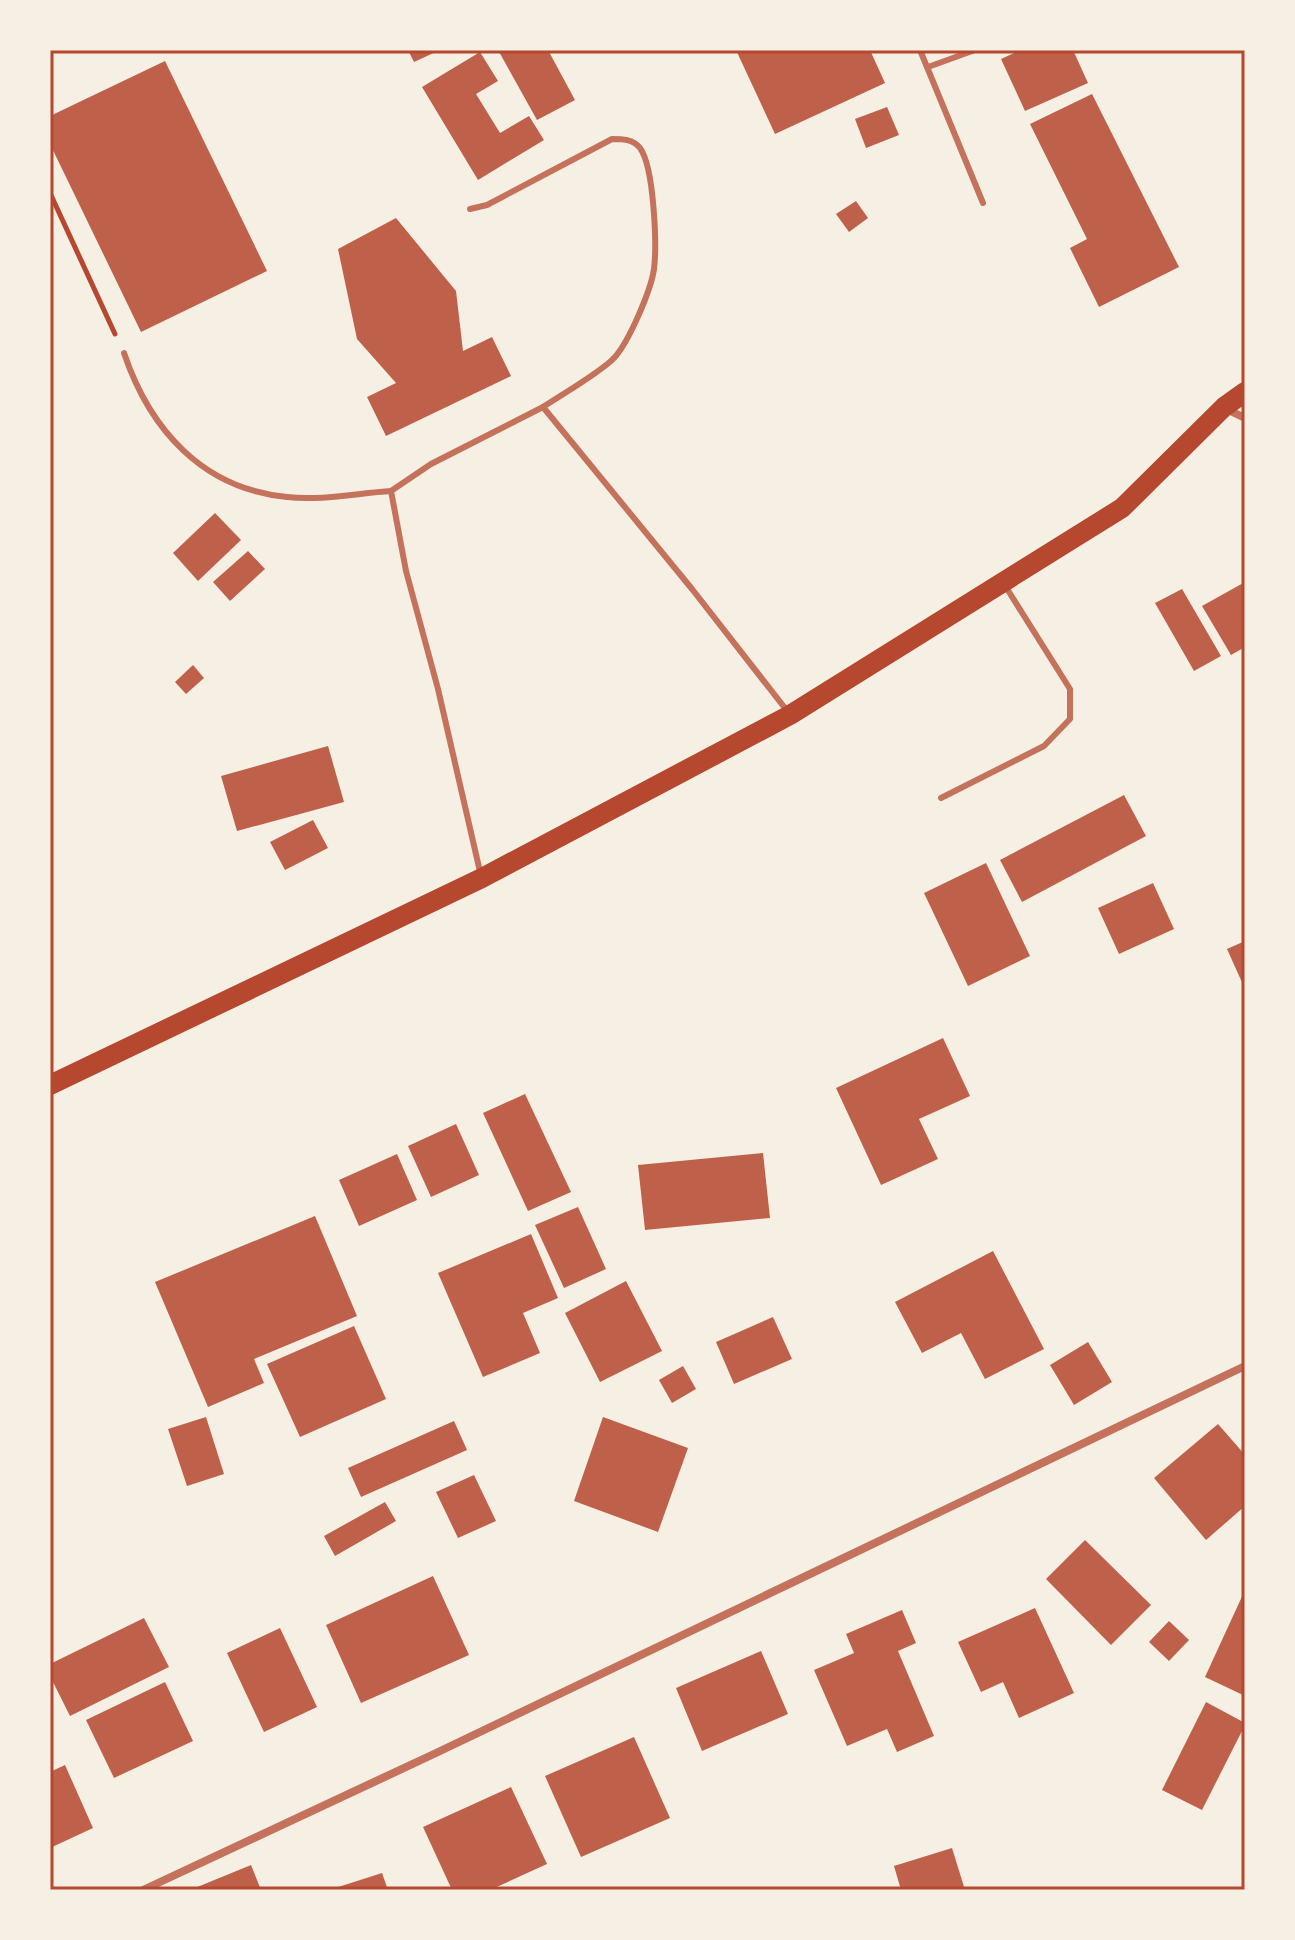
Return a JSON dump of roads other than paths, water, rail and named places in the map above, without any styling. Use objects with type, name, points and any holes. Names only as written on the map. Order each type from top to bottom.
[{"type":"main road","points":[[50,1085],[482,878],[790,715],[1122,508],[1224,407],[1245,392]]},
{"type":"street","points":[[1224,407],[1245,418]]},
{"type":"street","points":[[143,1890],[1245,1366]]},
{"type":"lane","points":[[920,50],[983,203]]},
{"type":"lane","points":[[928,67],[975,50]]},
{"type":"lane","points":[[124,353],[134,385],[162,429],[199,467],[252,493],[291,498],[391,491],[431,464],[543,407],[614,358],[638,318],[654,270],[654,209],[646,161],[639,146],[628,140],[612,139],[487,205],[470,209]]},
{"type":"lane","points":[[543,407],[790,715]]},
{"type":"lane","points":[[391,491],[406,571],[438,689],[482,878]]},
{"type":"lane","points":[[941,798],[1044,746],[1070,719],[1070,689],[1002,581]]}]
